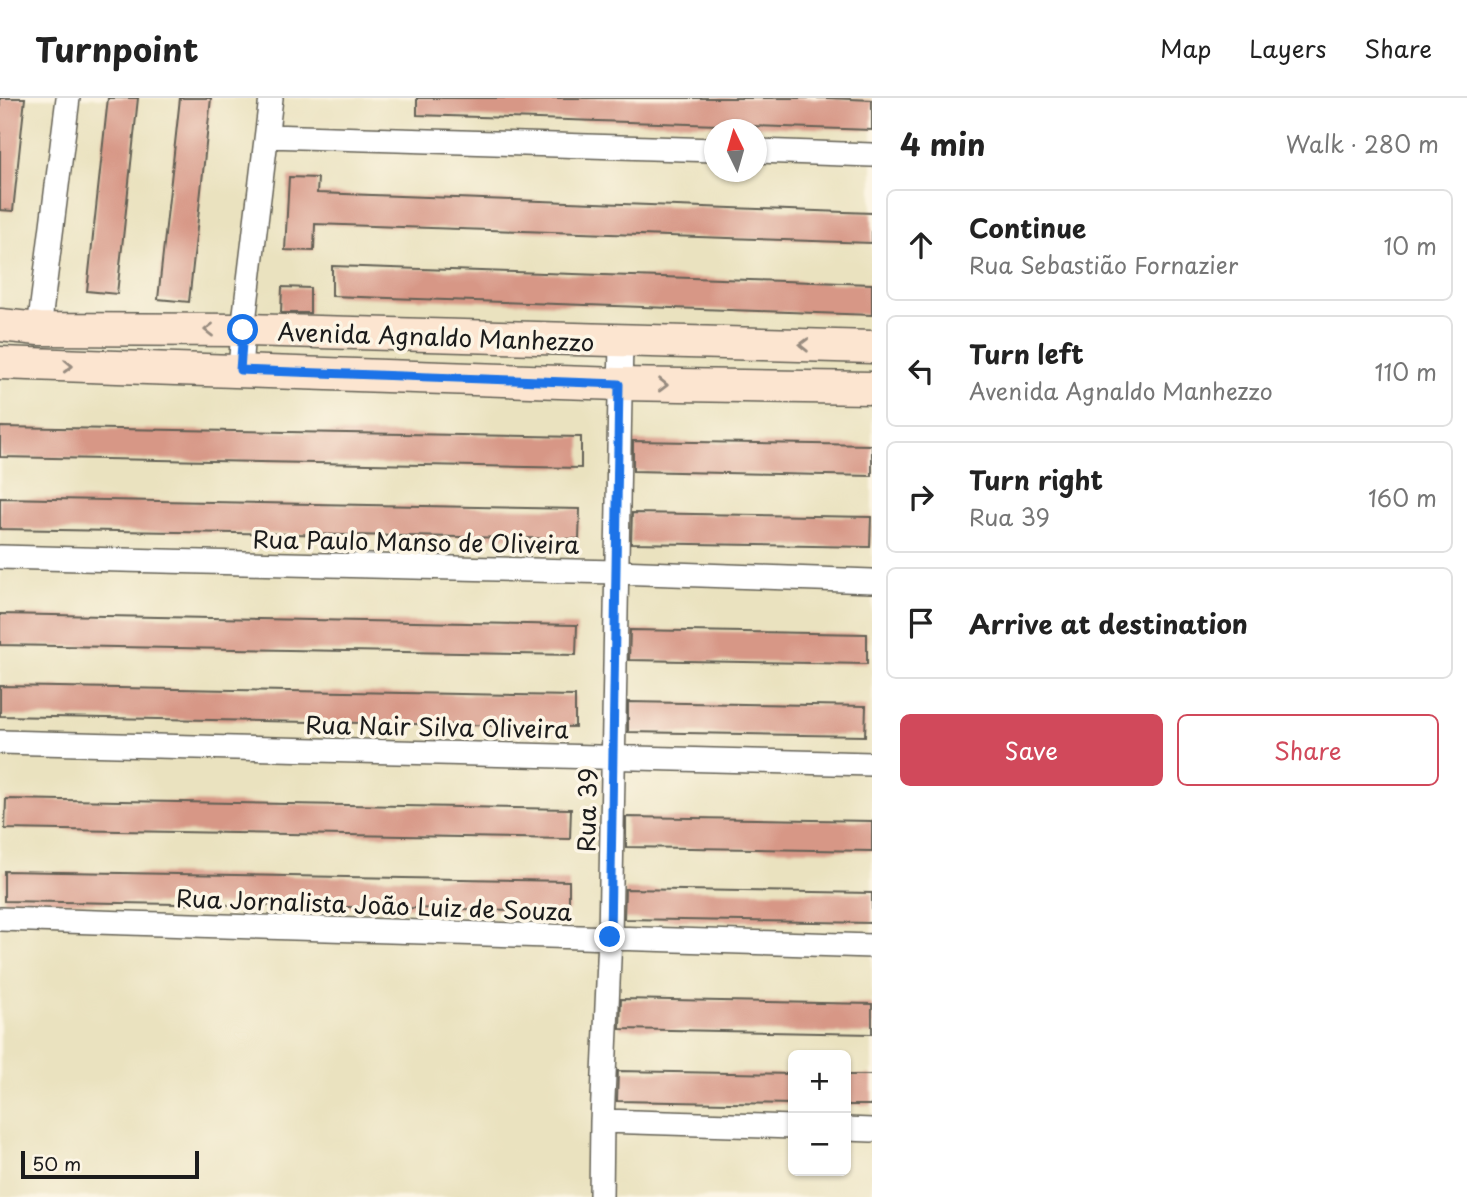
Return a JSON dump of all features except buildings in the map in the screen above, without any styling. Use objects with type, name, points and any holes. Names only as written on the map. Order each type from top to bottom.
[{"type":"street","points":[[39,329],[68,98]]},
{"type":"street","points":[[240,370],[271,98]]},
{"type":"street","points":[[268,136],[704,150]]},
{"type":"street","points":[[767,151],[872,155]]},
{"type":"street","name":"Avenida Agnaldo Manhezzo","points":[[0,325],[39,329],[243,330],[872,347]]},
{"type":"street","name":"Rua 39","points":[[601,1197],[610,937],[621,341]]},
{"type":"street","name":"Avenida Agnaldo Manhezzo","points":[[0,363],[619,384],[872,388]]},
{"type":"street","name":"Rua Paulo Manso de Oliveira","points":[[0,558],[616,572],[872,581]]},
{"type":"street","name":"Rua Nair Silva Oliveira","points":[[0,742],[872,764]]},
{"type":"street","name":"Rua Jornalista João Luiz de Souza","points":[[0,919],[872,946]]},
{"type":"street","points":[[602,1121],[788,1127]]},
{"type":"street","points":[[851,1129],[872,1129]]},
{"type":"route","points":[[243,330],[240,370],[619,384],[610,937]]}]
